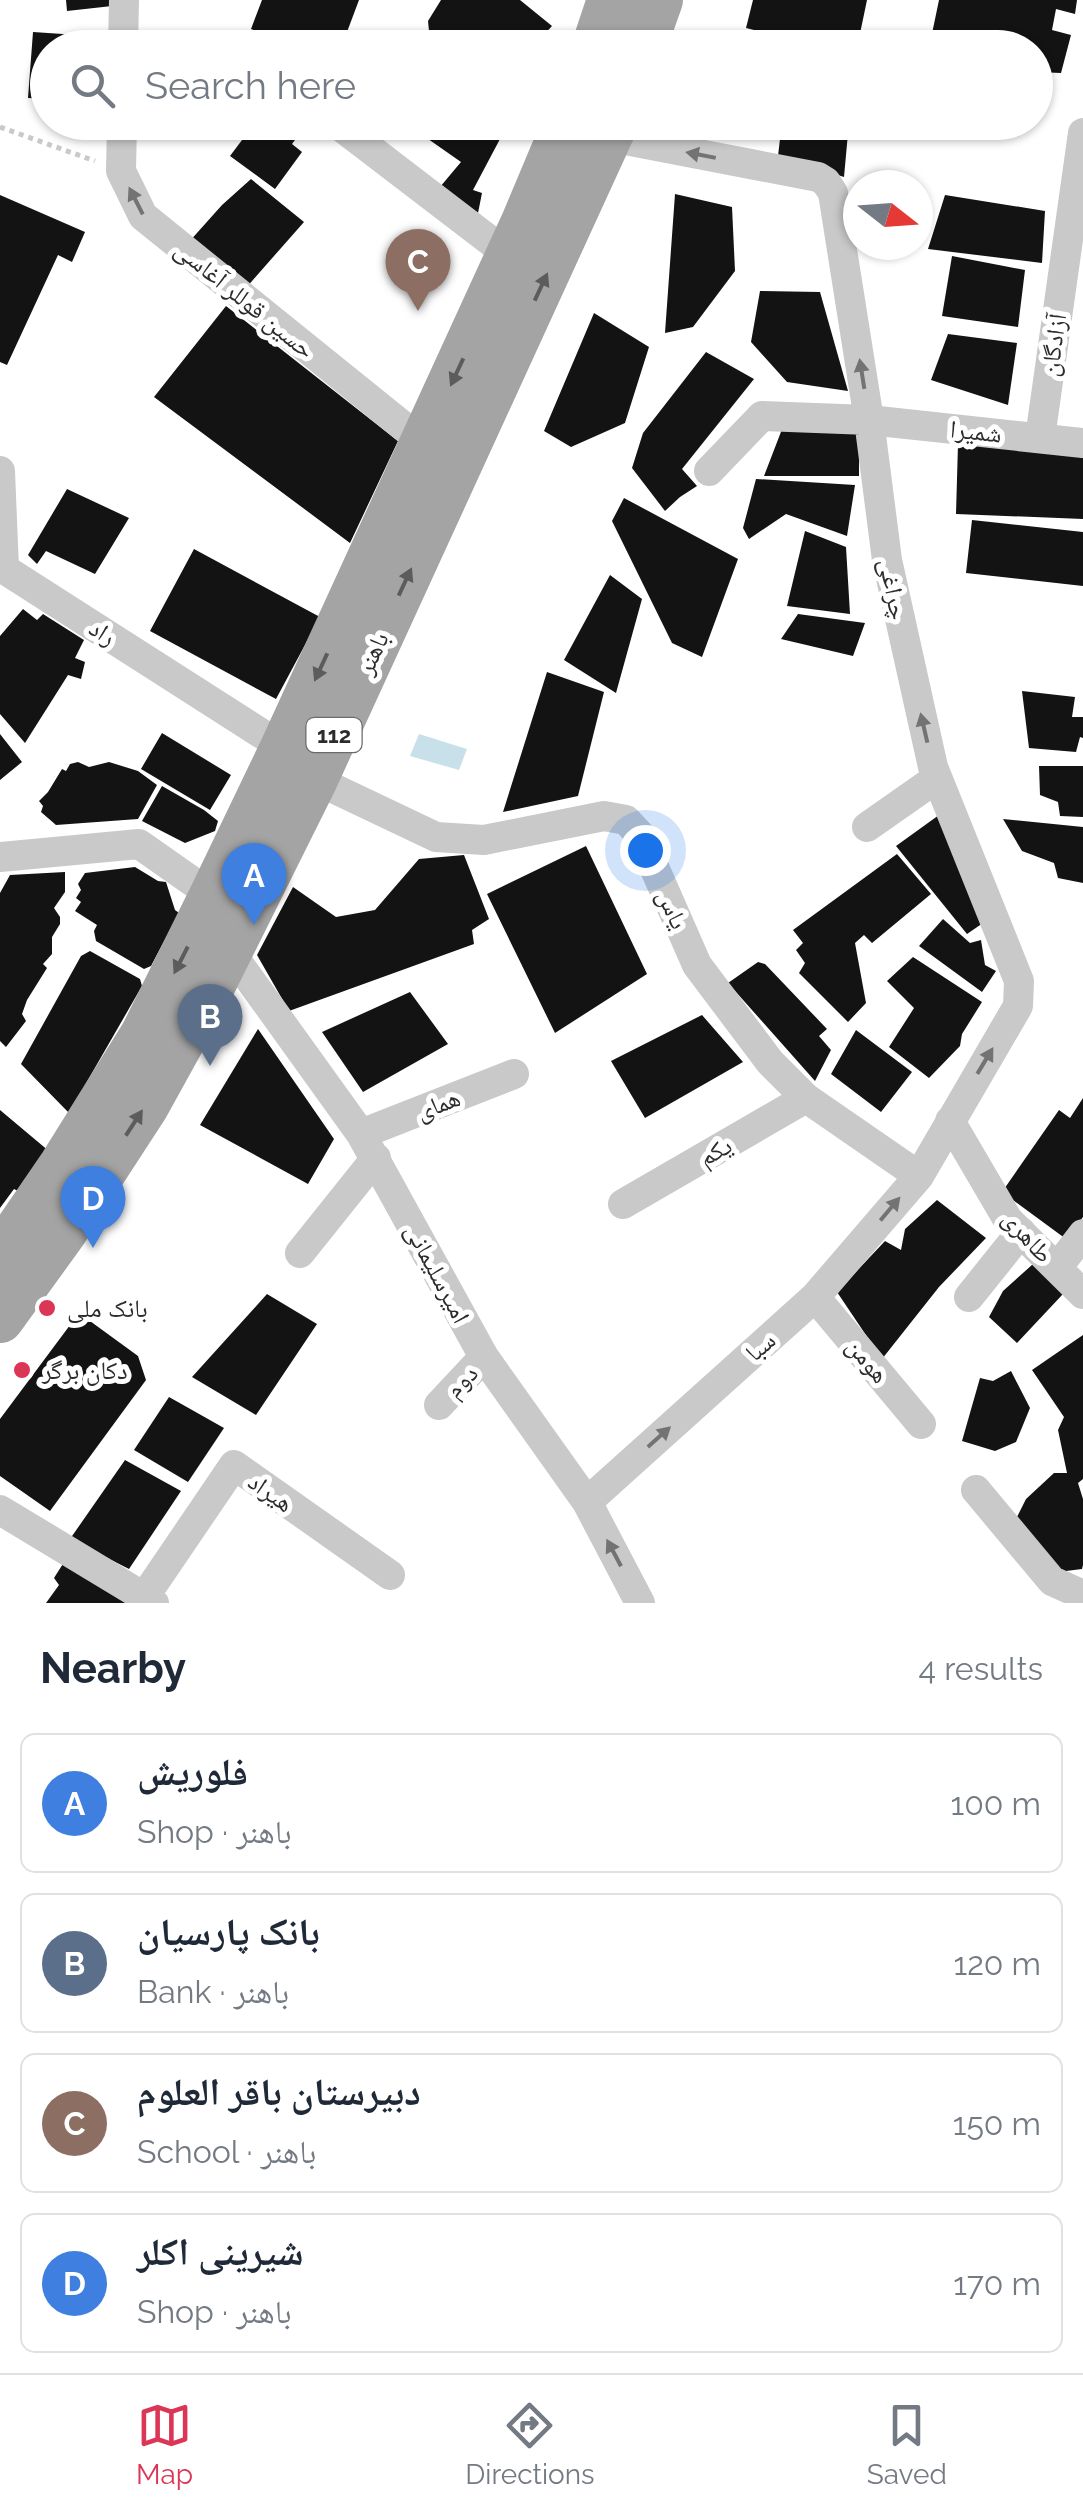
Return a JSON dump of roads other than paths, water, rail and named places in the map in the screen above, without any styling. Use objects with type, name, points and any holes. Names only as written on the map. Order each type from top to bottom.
[{"type":"main road","points":[[600,30],[610,0]]},
{"type":"main road","name":"باهنر","points":[[0,1319],[63,1232],[145,1106],[209,990],[424,443],[510,256],[588,140]]},
{"type":"main road","name":"باهنر","points":[[0,1257],[63,1165],[144,1034],[214,896],[299,764],[591,140]]},
{"type":"street","points":[[123,30],[124,0]]},
{"type":"street","name":"آزادگان","points":[[1040,438],[1083,133]]},
{"type":"street","name":"حسین قوللر آغاسی","points":[[122,140],[121,171],[142,216],[424,443]]},
{"type":"street","points":[[359,140],[510,256]]},
{"type":"street","name":"چراغی","points":[[654,140],[818,177],[833,193],[892,585],[932,767],[1020,982],[1018,1006],[918,1176]]},
{"type":"street","name":"شمیرا","points":[[708,470],[762,416],[869,420],[1083,443]]},
{"type":"street","name":"راد","points":[[0,472],[2,570],[299,764]]},
{"type":"street","name":"یاس","points":[[299,764],[436,837],[484,840],[604,816],[626,820],[640,835],[697,964],[770,1062],[806,1098],[918,1176]]},
{"type":"street","points":[[866,827],[937,778]]},
{"type":"street","points":[[0,857],[140,844],[214,896]]},
{"type":"street","name":"امیرسلیمانی","points":[[228,948],[369,1146],[484,1358],[587,1502],[640,1603]]},
{"type":"street","name":"همای","points":[[369,1146],[514,1074]]},
{"type":"street","name":"یکم","points":[[624,1204],[806,1098]]},
{"type":"street","name":"طاهری","points":[[950,1120],[1008,1220],[1083,1294]]},
{"type":"street","points":[[300,1253],[369,1146]]},
{"type":"street","name":"سبا","points":[[587,1502],[815,1297],[918,1176]]},
{"type":"street","points":[[969,1298],[1021,1232]]},
{"type":"street","points":[[1057,1268],[1083,1234]]},
{"type":"street","name":"هومن","points":[[815,1297],[921,1424]]},
{"type":"street","name":"دوم","points":[[439,1405],[484,1358]]},
{"type":"street","name":"هیراد","points":[[0,1510],[149,1600],[234,1465],[390,1575]]},
{"type":"street","points":[[976,1490],[1052,1581],[1083,1595]]},
{"type":"water","points":[[419,734],[467,749],[459,770],[410,756]]},
{"type":"place","name":"دبیرستان باقر العلوم","points":[[418,311]]},
{"type":"place","name":"فلوریش","points":[[254,925]]},
{"type":"place","name":"بانک پارسیان","points":[[210,1066]]},
{"type":"place","name":"شیرینی اکلر","points":[[93,1248]]},
{"type":"place","name":"بانک ملی","points":[[47,1308]]},
{"type":"place","name":"دکان برگر","points":[[22,1370]]}]
